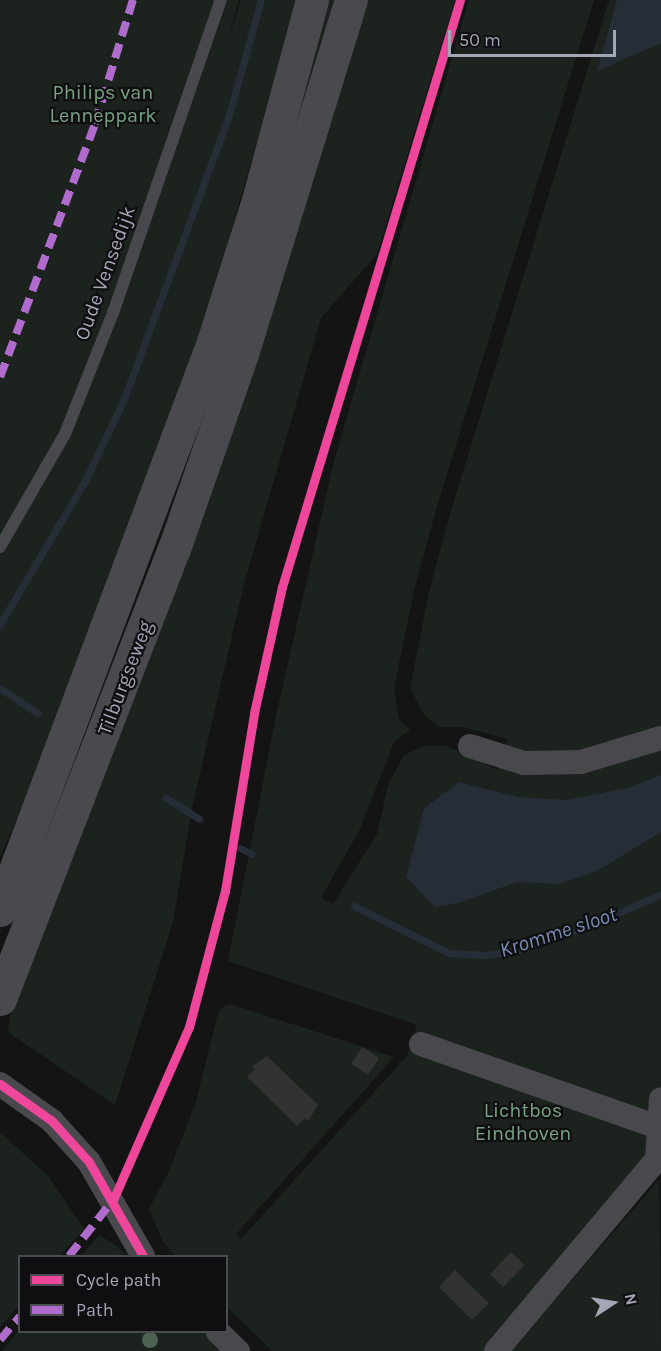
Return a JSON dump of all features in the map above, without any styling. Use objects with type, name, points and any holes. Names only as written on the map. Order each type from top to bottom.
[{"type":"highway","points":[[228,348],[258,200],[312,0]]},
{"type":"highway","points":[[228,348],[351,0]]},
{"type":"highway","name":"Tilburgseweg","points":[[0,910],[228,348]]},
{"type":"highway","name":"Tilburgseweg","points":[[0,999],[174,549],[228,348]]},
{"type":"street","points":[[471,746],[524,763],[581,762],[661,738]]},
{"type":"street","points":[[421,1044],[660,1128]]},
{"type":"street","points":[[0,1084],[52,1121],[89,1162],[142,1255]]},
{"type":"street","points":[[496,1351],[659,1163],[661,1099]]},
{"type":"street","points":[[219,1333],[238,1351]]},
{"type":"lane","name":"Oude Vensedijk","points":[[0,547],[65,434],[113,313],[221,0]]},
{"type":"green space","name":"Philips van Lenneppark","points":[[0,0],[239,0],[227,44],[241,0],[297,0],[217,281],[162,444],[60,720],[0,857]]},
{"type":"green space","points":[[323,0],[337,0],[270,208]]},
{"type":"green space","points":[[362,0],[455,0],[377,254],[321,318],[244,584],[192,808],[173,922],[115,1105],[8,1032],[10,1015]]},
{"type":"green space","name":"Lichtbos Eindhoven","points":[[469,0],[594,0],[437,506],[414,591],[394,688],[399,719],[410,730],[394,742],[360,829],[321,898],[333,904],[377,834],[388,785],[404,755],[423,746],[446,746],[498,770],[508,739],[463,727],[439,727],[424,715],[410,688],[429,592],[452,507],[609,0],[661,0],[661,1162],[502,1351],[272,1351],[228,1308],[228,1255],[174,1255],[162,1240],[149,1209],[169,1171],[195,1105],[218,1013],[224,1006],[230,1004],[394,1057],[236,1234],[241,1239],[407,1056],[417,1025],[228,961],[276,716],[334,461]],"holes":[[[459,782],[491,790],[406,877],[424,808]]]},
{"type":"green space","points":[[0,1132],[48,1176],[84,1229],[61,1255],[18,1255],[18,1306],[0,1328]]},
{"type":"green space","points":[[659,1180],[661,1351],[510,1351]]},
{"type":"green space","points":[[99,1235],[117,1246],[126,1255],[82,1255]]},
{"type":"green space","points":[[18,1331],[207,1333],[226,1351],[2,1351]]},
{"type":"shaded area","points":[[617,0],[661,0],[661,43],[597,71]]},
{"type":"shaded area","points":[[661,775],[661,832],[597,871],[558,884],[517,882],[458,903],[435,907],[406,877],[424,808],[459,782],[518,797],[567,800],[628,788]]},
{"type":"building","points":[[362,1047],[379,1058],[368,1075],[351,1064]]},
{"type":"building","points":[[267,1056],[318,1105],[308,1121],[305,1118],[297,1126],[247,1077],[255,1069],[252,1066]]},
{"type":"building","points":[[511,1252],[525,1265],[503,1287],[490,1274]]},
{"type":"building","points":[[455,1270],[489,1303],[472,1320],[439,1287]]},
{"type":"waterway","points":[[0,624],[85,481],[124,399],[229,115],[261,0]]},
{"type":"waterway","points":[[0,688],[37,713]]},
{"type":"waterway","points":[[166,798],[199,819]]},
{"type":"waterway","name":"Kromme sloot","points":[[240,848],[252,854]]},
{"type":"waterway","name":"Kromme sloot","points":[[354,906],[449,953],[484,955],[518,950],[587,927],[661,894]]},
{"type":"marked path","points":[[0,377],[95,124],[133,0]]},
{"type":"marked path","points":[[70,1255],[113,1200]]},
{"type":"marked path","points":[[0,1340],[18,1318]]},
{"type":"cycle path","points":[[113,1200],[189,1027],[225,891],[254,713],[282,587],[460,0]]},
{"type":"cycle path","points":[[0,1084],[52,1121],[89,1162],[142,1255]]}]
